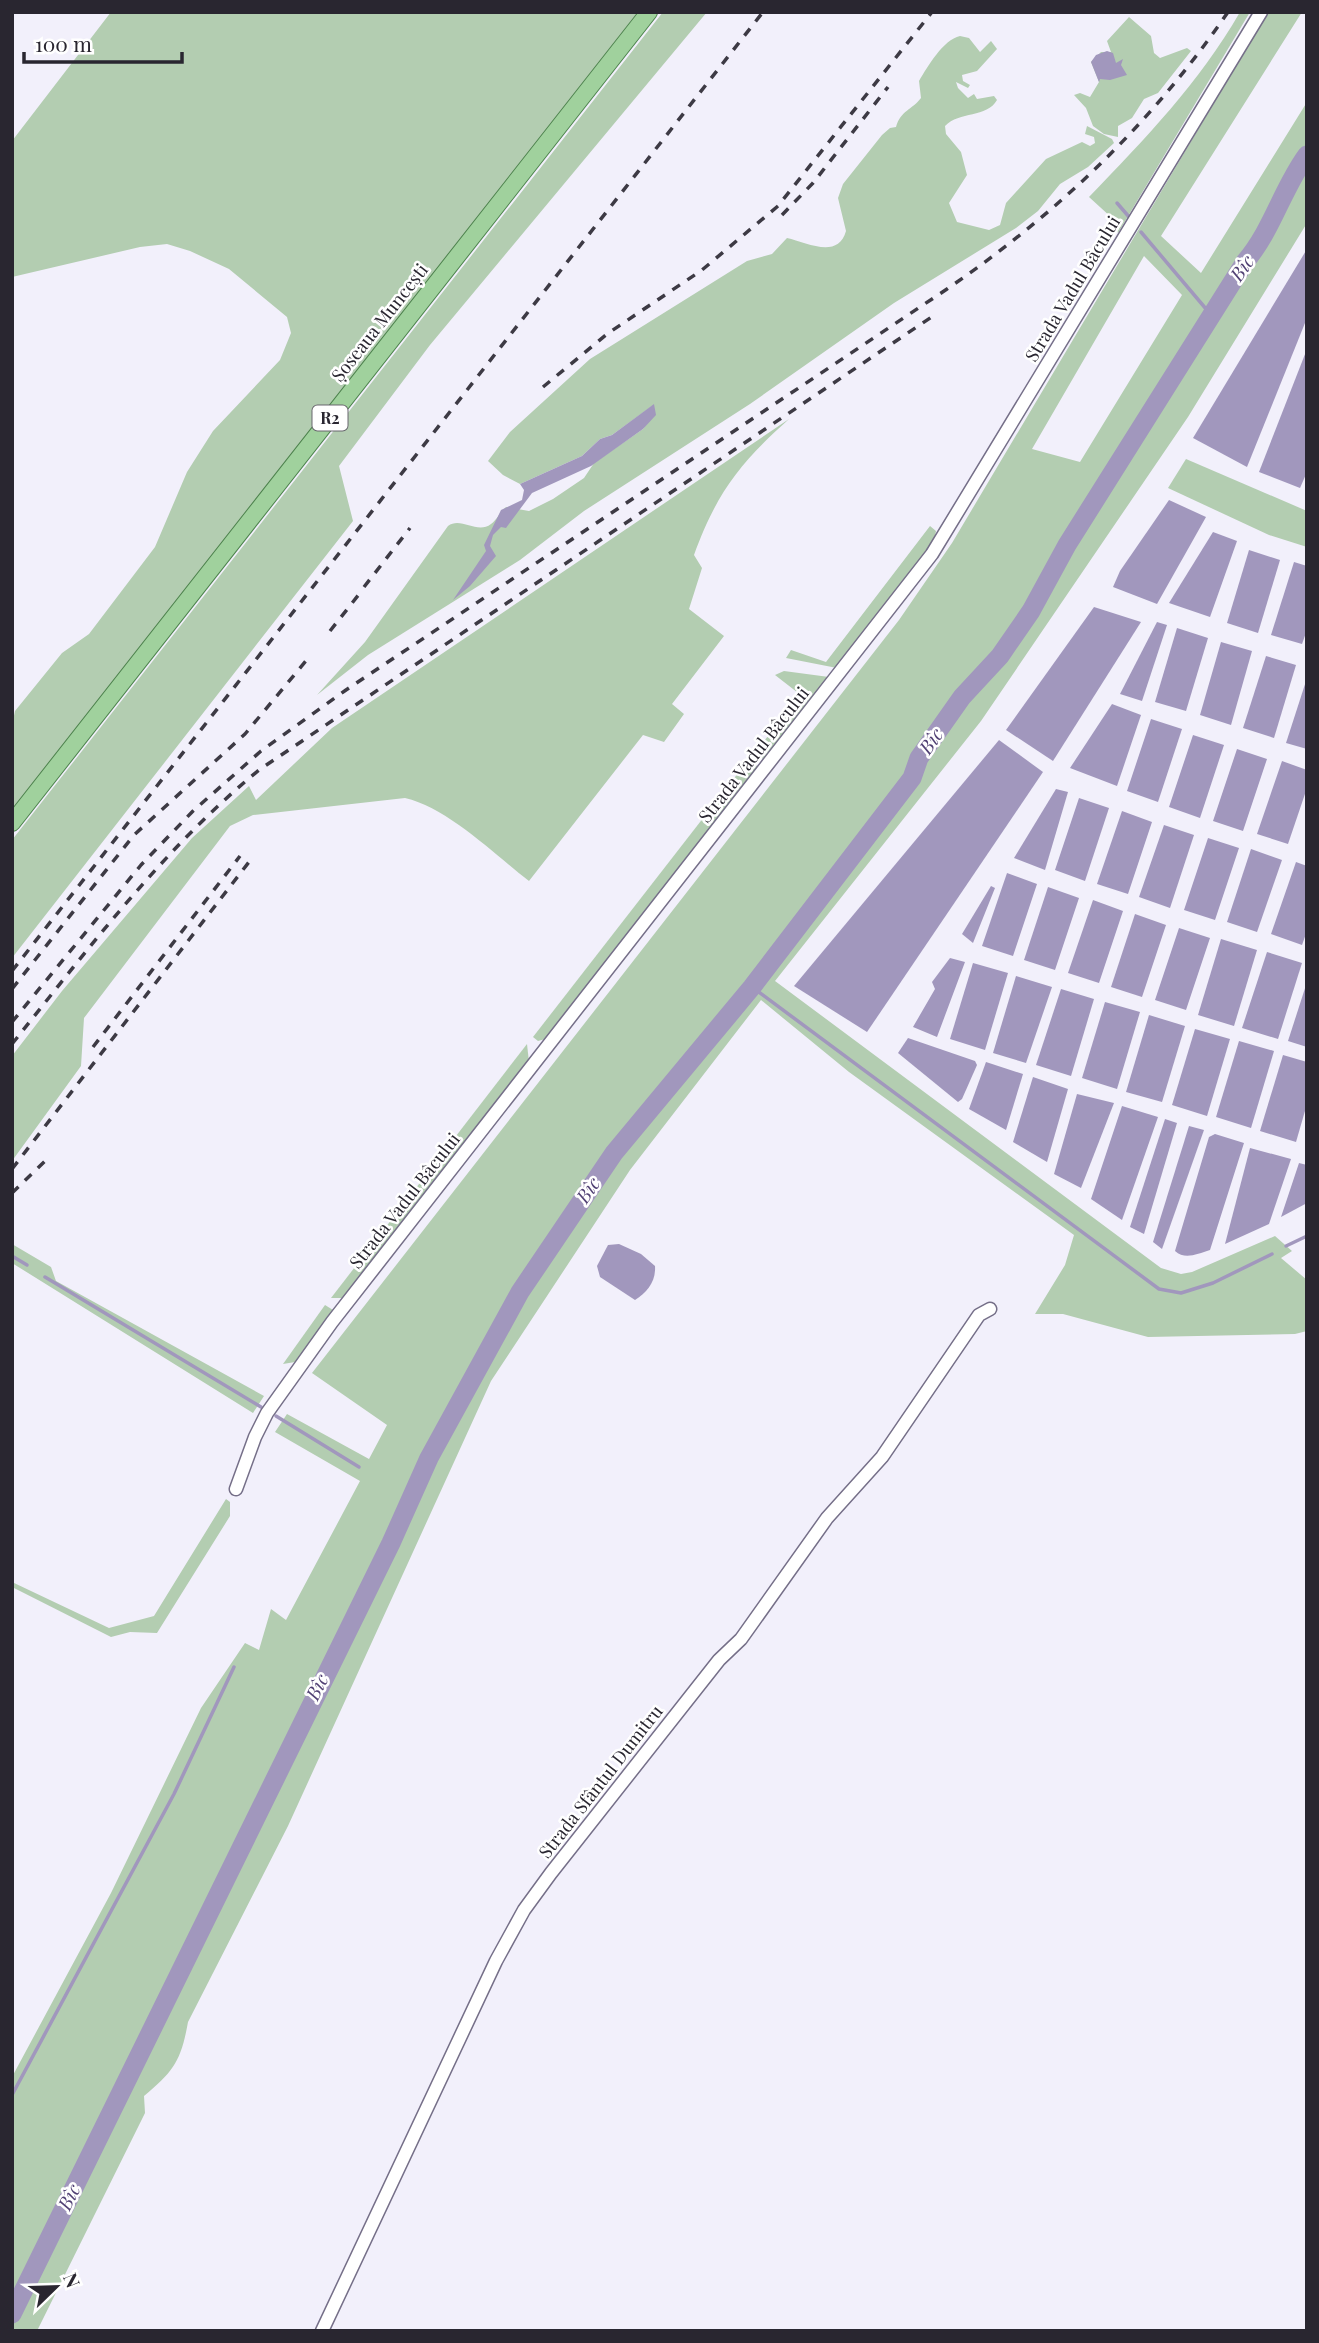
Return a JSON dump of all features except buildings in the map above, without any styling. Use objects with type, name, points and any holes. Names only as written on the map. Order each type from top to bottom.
[{"type":"main road","name":"Șoseaua Muncești","points":[[12,823],[649,12]]},
{"type":"street","name":"Strada Vadul Bâcului","points":[[236,1489],[267,1412],[332,1322],[932,554],[1261,12]]},
{"type":"street","name":"Strada Sfântul Dumitru","points":[[322,2331],[496,1961],[524,1910],[719,1660],[741,1639],[827,1518],[882,1457],[979,1315],[990,1309]]},
{"type":"green space","points":[[111,12],[638,12],[12,813],[12,725],[15,711],[62,653],[89,634],[155,547],[187,472],[213,431],[280,360],[291,333],[287,317],[229,269],[190,251],[167,244],[140,247],[12,277],[12,141]]},
{"type":"green space","points":[[663,12],[707,12],[430,345],[339,466],[353,521],[12,958],[12,840]]},
{"type":"green space","points":[[1240,12],[1250,12],[1118,233],[1112,218],[1089,197],[1151,132],[1189,86]]},
{"type":"green space","points":[[1268,12],[1302,12],[1161,236],[1201,273],[1307,102],[1307,223],[1188,417],[981,721],[775,981],[1161,1268],[1181,1274],[1192,1272],[1275,1236],[1292,1251],[1281,1258],[1307,1280],[1307,1331],[1295,1334],[1148,1337],[1063,1314],[1035,1314],[1065,1265],[1074,1235],[849,1072],[761,1000],[630,1170],[491,1381],[288,1826],[188,2022],[175,2064],[144,2096],[145,2113],[37,2331],[12,2331],[12,2077],[111,1893],[201,1708],[245,1643],[259,1650],[271,1609],[286,1620],[360,1481],[275,1432],[287,1414],[369,1459],[387,1425],[312,1373],[899,620],[952,543]],"holes":[[[1144,256],[1182,295],[1080,462],[1032,449]]]},
{"type":"green space","points":[[1129,17],[1151,36],[1154,53],[1160,58],[1187,48],[1191,51],[1158,93],[1144,99],[1132,118],[1118,126],[1118,137],[1104,134],[1093,126],[1086,108],[1074,95],[1080,93],[1090,97],[1099,82],[1091,62],[1101,52],[1111,52],[1107,41]]},
{"type":"green space","points":[[960,36],[969,38],[980,52],[991,41],[997,49],[977,71],[962,75],[963,81],[970,85],[968,88],[956,82],[958,88],[968,98],[974,94],[977,99],[994,96],[997,100],[987,110],[958,118],[945,126],[946,134],[961,152],[967,175],[949,203],[957,222],[989,230],[1000,225],[1006,203],[1046,159],[1082,142],[1090,146],[1095,143],[1094,137],[1085,134],[1087,126],[1112,139],[1114,143],[1088,167],[1060,184],[1038,211],[1016,228],[894,303],[750,404],[584,511],[520,560],[368,655],[317,695],[365,642],[448,526],[458,523],[486,527],[506,507],[529,511],[584,478],[594,463],[643,429],[654,414],[652,406],[612,435],[600,439],[582,456],[520,484],[503,475],[488,461],[510,432],[590,359],[747,261],[772,254],[787,238],[821,247],[836,245],[842,240],[846,231],[838,198],[843,184],[882,135],[890,128],[896,127],[904,114],[921,98],[919,81],[927,68],[942,48]]},
{"type":"green space","points":[[789,419],[757,450],[732,480],[712,513],[694,555],[702,568],[689,609],[724,636],[672,704],[684,714],[664,742],[643,735],[529,881],[438,811],[405,798],[253,815],[230,826],[84,1018],[81,1066],[12,1161],[12,1056],[62,991],[192,838],[249,786],[256,800],[332,728]]},
{"type":"green space","points":[[1186,459],[1307,511],[1307,547],[1269,535],[1168,488]]},
{"type":"green space","points":[[930,526],[936,531],[934,542],[837,668],[786,658],[791,650],[826,662]]},
{"type":"green space","points":[[784,671],[829,677],[765,760],[753,754],[802,696],[775,675]]},
{"type":"green space","points":[[749,759],[760,769],[549,1038],[538,1041],[533,1037]]},
{"type":"green space","points":[[527,1044],[529,1062],[364,1273],[342,1298],[331,1298]]},
{"type":"green space","points":[[12,1244],[51,1267],[56,1281],[264,1396],[253,1413],[12,1263]]},
{"type":"green space","points":[[325,1305],[333,1310],[301,1355],[295,1362],[283,1364]]},
{"type":"green space","points":[[226,1499],[230,1502],[230,1516],[157,1633],[130,1632],[111,1637],[12,1587],[12,1582],[109,1628],[154,1616]]},
{"type":"shaded area","points":[[1107,51],[1113,53],[1116,63],[1123,59],[1121,65],[1127,75],[1110,80],[1100,79],[1099,82],[1091,62],[1096,55]]},
{"type":"shaded area","points":[[1307,249],[1307,318],[1247,467],[1193,438]]},
{"type":"shaded area","points":[[1307,349],[1307,472],[1300,488],[1259,472]]},
{"type":"shaded area","points":[[654,404],[656,415],[643,429],[591,466],[532,493],[506,528],[501,527],[493,535],[490,546],[496,556],[470,586],[453,600],[486,551],[484,545],[501,510],[522,500],[524,490],[520,484],[582,456],[600,439],[612,435]]},
{"type":"shaded area","points":[[1169,500],[1206,517],[1157,604],[1113,587],[1120,571]]},
{"type":"shaded area","points":[[1213,532],[1237,541],[1210,617],[1169,603]]},
{"type":"shaded area","points":[[1249,550],[1280,560],[1258,633],[1227,623]]},
{"type":"shaded area","points":[[1294,562],[1307,566],[1307,630],[1302,644],[1271,635]]},
{"type":"shaded area","points":[[1094,607],[1141,622],[1053,761],[1006,730]]},
{"type":"shaded area","points":[[1157,622],[1167,625],[1142,701],[1120,694]]},
{"type":"shaded area","points":[[1177,628],[1208,638],[1186,711],[1155,702]]},
{"type":"shaded area","points":[[1221,642],[1252,651],[1231,725],[1200,715]]},
{"type":"shaded area","points":[[1266,656],[1296,665],[1274,738],[1243,728]]},
{"type":"shaded area","points":[[1307,678],[1307,749],[1286,743]]},
{"type":"shaded area","points":[[1112,704],[1141,715],[1117,786],[1070,768]]},
{"type":"shaded area","points":[[1151,719],[1182,729],[1158,802],[1127,791]]},
{"type":"shaded area","points":[[1193,735],[1224,745],[1200,818],[1169,807]]},
{"type":"shaded area","points":[[999,740],[1043,772],[867,1032],[794,986]]},
{"type":"shaded area","points":[[1237,749],[1267,759],[1243,831],[1213,821]]},
{"type":"shaded area","points":[[1282,761],[1307,770],[1307,788],[1288,844],[1257,834]]},
{"type":"shaded area","points":[[1056,789],[1068,792],[1045,870],[1014,858]]},
{"type":"shaded area","points":[[1079,798],[1109,808],[1085,881],[1055,870]]},
{"type":"shaded area","points":[[1122,811],[1152,822],[1128,894],[1097,884]]},
{"type":"shaded area","points":[[1164,825],[1194,835],[1170,908],[1139,897]]},
{"type":"shaded area","points":[[1208,838],[1239,848],[1215,920],[1184,910]]},
{"type":"shaded area","points":[[1251,849],[1282,860],[1257,932],[1227,922]]},
{"type":"shaded area","points":[[1296,862],[1307,866],[1307,931],[1302,945],[1271,934]]},
{"type":"shaded area","points":[[1007,873],[1037,884],[1013,956],[982,946]]},
{"type":"shaded area","points":[[991,886],[995,888],[973,943],[962,934]]},
{"type":"shaded area","points":[[1048,887],[1079,898],[1055,970],[1024,960]]},
{"type":"shaded area","points":[[1093,900],[1123,911],[1099,983],[1068,973]]},
{"type":"shaded area","points":[[1135,914],[1166,925],[1142,997],[1111,987]]},
{"type":"shaded area","points":[[1179,928],[1210,938],[1186,1010],[1155,1000]]},
{"type":"shaded area","points":[[1221,939],[1257,950],[1234,1026],[1198,1015]]},
{"type":"shaded area","points":[[1267,952],[1302,963],[1278,1039],[1242,1028]]},
{"type":"shaded area","points":[[950,958],[965,962],[937,1037],[913,1027],[935,989],[932,982]]},
{"type":"shaded area","points":[[973,963],[1008,973],[985,1050],[950,1039]]},
{"type":"shaded area","points":[[1016,976],[1052,987],[1026,1063],[993,1053]]},
{"type":"shaded area","points":[[1307,982],[1307,1047],[1288,1041]]},
{"type":"shaded area","points":[[1061,989],[1094,999],[1071,1076],[1036,1065]]},
{"type":"shaded area","points":[[1105,1002],[1140,1012],[1117,1089],[1082,1078]]},
{"type":"shaded area","points":[[1149,1015],[1185,1026],[1162,1102],[1126,1092]]},
{"type":"shaded area","points":[[1195,1029],[1230,1039],[1207,1116],[1172,1105]]},
{"type":"shaded area","points":[[908,1038],[975,1061],[977,1065],[962,1099],[958,1102],[898,1053]]},
{"type":"shaded area","points":[[1239,1041],[1274,1051],[1251,1128],[1216,1117]]},
{"type":"shaded area","points":[[1283,1055],[1307,1062],[1307,1104],[1296,1142],[1260,1131]]},
{"type":"shaded area","points":[[986,1062],[1023,1074],[1006,1130],[969,1109]]},
{"type":"shaded area","points":[[1033,1077],[1068,1089],[1047,1162],[1013,1142]]},
{"type":"shaded area","points":[[1077,1094],[1114,1103],[1081,1188],[1054,1174]]},
{"type":"shaded area","points":[[1122,1106],[1158,1117],[1122,1220],[1091,1199]]},
{"type":"shaded area","points":[[1165,1119],[1177,1123],[1144,1234],[1130,1227]]},
{"type":"shaded area","points":[[1189,1126],[1204,1130],[1162,1249],[1153,1242]]},
{"type":"shaded area","points":[[1215,1134],[1244,1143],[1210,1250],[1191,1255],[1179,1254],[1175,1251],[1209,1137]]},
{"type":"shaded area","points":[[1250,1148],[1291,1159],[1269,1224],[1225,1244]]},
{"type":"shaded area","points":[[1299,1163],[1307,1165],[1307,1203],[1281,1217]]},
{"type":"shaded area","points":[[619,1244],[641,1254],[655,1266],[650,1286],[635,1300],[600,1277],[597,1266],[608,1245]]},
{"type":"waterway","name":"Bîc","points":[[12,2314],[391,1543],[429,1458],[520,1292],[614,1153],[752,987],[912,778],[919,758],[962,697],[1000,656],[1031,611],[1067,545],[1263,236],[1307,155]]},
{"type":"waterway","points":[[1117,203],[1130,218]]},
{"type":"waterway","points":[[1141,232],[1212,316]]},
{"type":"waterway","points":[[752,987],[1159,1289],[1181,1293],[1213,1283],[1272,1254]]},
{"type":"waterway","points":[[1286,1246],[1307,1236]]},
{"type":"waterway","points":[[12,1256],[27,1265]]},
{"type":"waterway","points":[[45,1277],[261,1407]]},
{"type":"waterway","points":[[276,1416],[359,1467]]},
{"type":"waterway","points":[[12,2095],[174,1794],[234,1667]]},
{"type":"railway","points":[[12,971],[763,12]]},
{"type":"railway","points":[[543,387],[607,334],[702,270],[778,206],[932,12]]},
{"type":"railway","points":[[12,1022],[141,865],[193,811],[261,751],[346,690],[988,260],[1101,164],[1168,91],[1228,12]]},
{"type":"railway","points":[[782,215],[813,183],[888,87]]},
{"type":"railway","points":[[12,1044],[159,866],[259,770],[936,314]]},
{"type":"railway","points":[[364,587],[410,528]]},
{"type":"railway","points":[[330,631],[360,593]]},
{"type":"railway","points":[[12,989],[134,835],[245,734],[310,656]]},
{"type":"railway","points":[[93,1047],[240,856]]},
{"type":"railway","points":[[12,1169],[249,862]]},
{"type":"railway","points":[[12,1193],[45,1161]]}]
